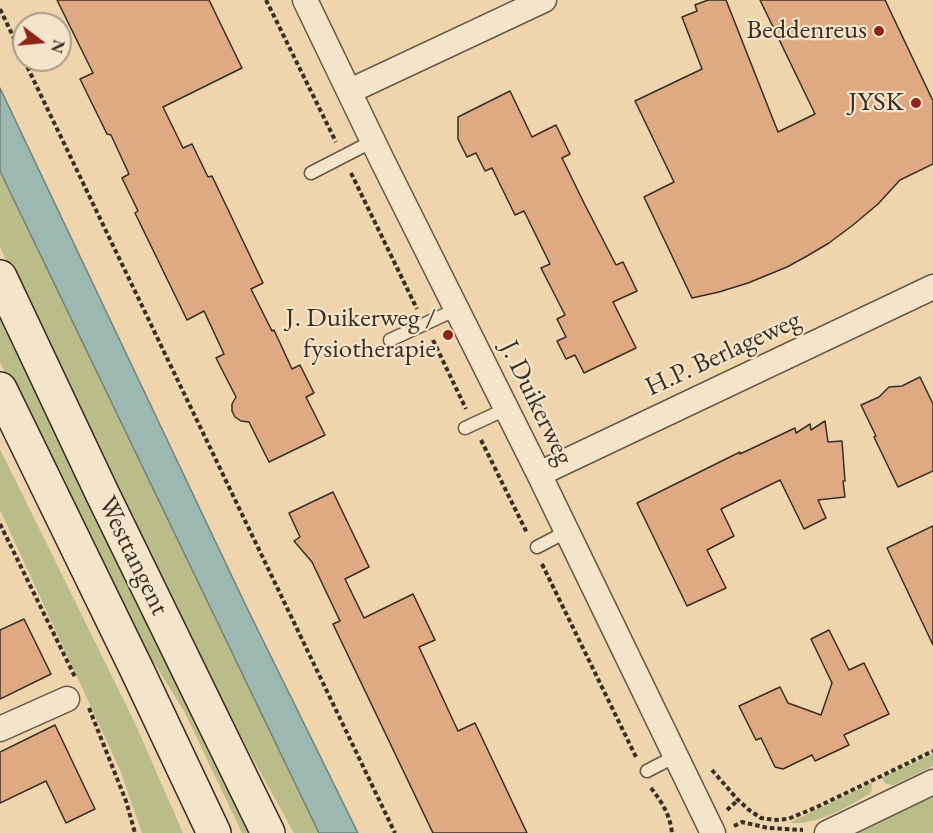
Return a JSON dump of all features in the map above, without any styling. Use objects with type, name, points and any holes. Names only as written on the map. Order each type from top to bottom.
[{"type":"main road","name":"Westtangent","points":[[0,277],[102,493],[268,833]]},
{"type":"main road","name":"Westtangent","points":[[0,389],[214,833]]},
{"type":"street","name":"J. Duikerweg","points":[[305,0],[713,833]]},
{"type":"street","points":[[350,91],[544,0]]},
{"type":"street","name":"H.P. Berlageweg","points":[[538,474],[933,287]]},
{"type":"street","points":[[0,729],[67,699]]},
{"type":"street","points":[[833,830],[933,782]]},
{"type":"lane","points":[[311,173],[373,141]]},
{"type":"lane","points":[[390,340],[457,309]]},
{"type":"lane","points":[[465,428],[506,409]]},
{"type":"lane","points":[[537,547],[566,532]]},
{"type":"lane","points":[[646,771],[676,756]]},
{"type":"path","points":[[0,9],[12,34]]},
{"type":"path","points":[[30,72],[395,833]]},
{"type":"path","points":[[712,770],[738,800],[761,818],[788,819],[933,751]]},
{"type":"path","points":[[738,824],[742,822],[768,828],[833,830]]},
{"type":"path","points":[[768,828],[770,833]]},
{"type":"green space","points":[[0,171],[319,833],[294,833],[227,712],[33,317],[0,247]]},
{"type":"green space","points":[[0,306],[253,833],[242,833],[184,711],[128,621],[38,442],[0,362]]},
{"type":"green space","points":[[0,449],[134,721],[183,833],[142,833],[120,770],[0,510]]},
{"type":"green space","points":[[933,754],[933,766],[894,785],[886,784],[881,778]]},
{"type":"green space","points":[[872,783],[871,792],[868,795],[840,810],[810,821],[789,823]]},
{"type":"green space","points":[[933,797],[933,833],[855,833]]},
{"type":"water","points":[[0,88],[247,608],[358,833],[319,833],[0,171]]},
{"type":"building","points":[[57,0],[209,0],[242,68],[163,107],[183,148],[192,144],[208,177],[212,176],[263,283],[251,289],[292,369],[300,365],[314,393],[306,397],[325,435],[269,462],[249,422],[235,417],[232,404],[236,397],[216,358],[224,354],[204,311],[187,320],[135,213],[138,211],[122,178],[129,174],[111,135],[107,134],[80,79],[93,73],[72,30],[72,12],[63,12]]},
{"type":"building","points":[[708,0],[726,0],[778,132],[815,114],[760,0],[885,0],[933,101],[933,164],[900,180],[878,204],[853,225],[807,256],[748,283],[692,298],[644,197],[674,182],[635,101],[702,69],[682,17],[697,11],[695,5]]},
{"type":"building","points":[[510,91],[532,137],[556,125],[570,154],[562,158],[616,265],[623,262],[637,291],[613,302],[636,348],[584,373],[575,355],[566,359],[557,341],[566,337],[557,319],[565,315],[541,268],[550,264],[524,211],[515,215],[492,168],[485,171],[476,153],[467,157],[458,139],[458,117]]},
{"type":"building","points":[[920,377],[933,404],[933,471],[898,487],[861,405],[879,397],[889,387],[902,386]]},
{"type":"building","points":[[825,421],[828,442],[842,441],[845,497],[818,500],[826,518],[804,529],[780,480],[721,509],[734,536],[707,550],[726,588],[687,606],[637,503],[740,452],[740,454],[795,428],[796,433],[810,424],[811,430]]},
{"type":"building","points":[[333,492],[369,567],[345,579],[364,618],[413,594],[435,640],[419,647],[458,731],[475,723],[527,833],[433,833],[333,624],[340,621],[312,562],[294,541],[300,537],[289,513]]},
{"type":"building","points":[[933,526],[933,645],[887,548]]},
{"type":"building","points":[[24,619],[51,674],[0,699],[0,630]]},
{"type":"building","points":[[829,630],[849,670],[864,663],[889,714],[844,735],[849,745],[815,761],[812,755],[783,769],[775,767],[761,738],[756,740],[739,706],[780,687],[788,703],[821,715],[832,683],[811,639]]},
{"type":"building","points":[[55,725],[95,809],[66,823],[46,781],[0,803],[0,752]]},
{"type":"place","name":"Beddenreus","points":[[879,31]]},
{"type":"place","name":"JYSK","points":[[916,103]]},
{"type":"place","name":"J. Duikerweg / fysiotherapie","points":[[448,335]]}]
